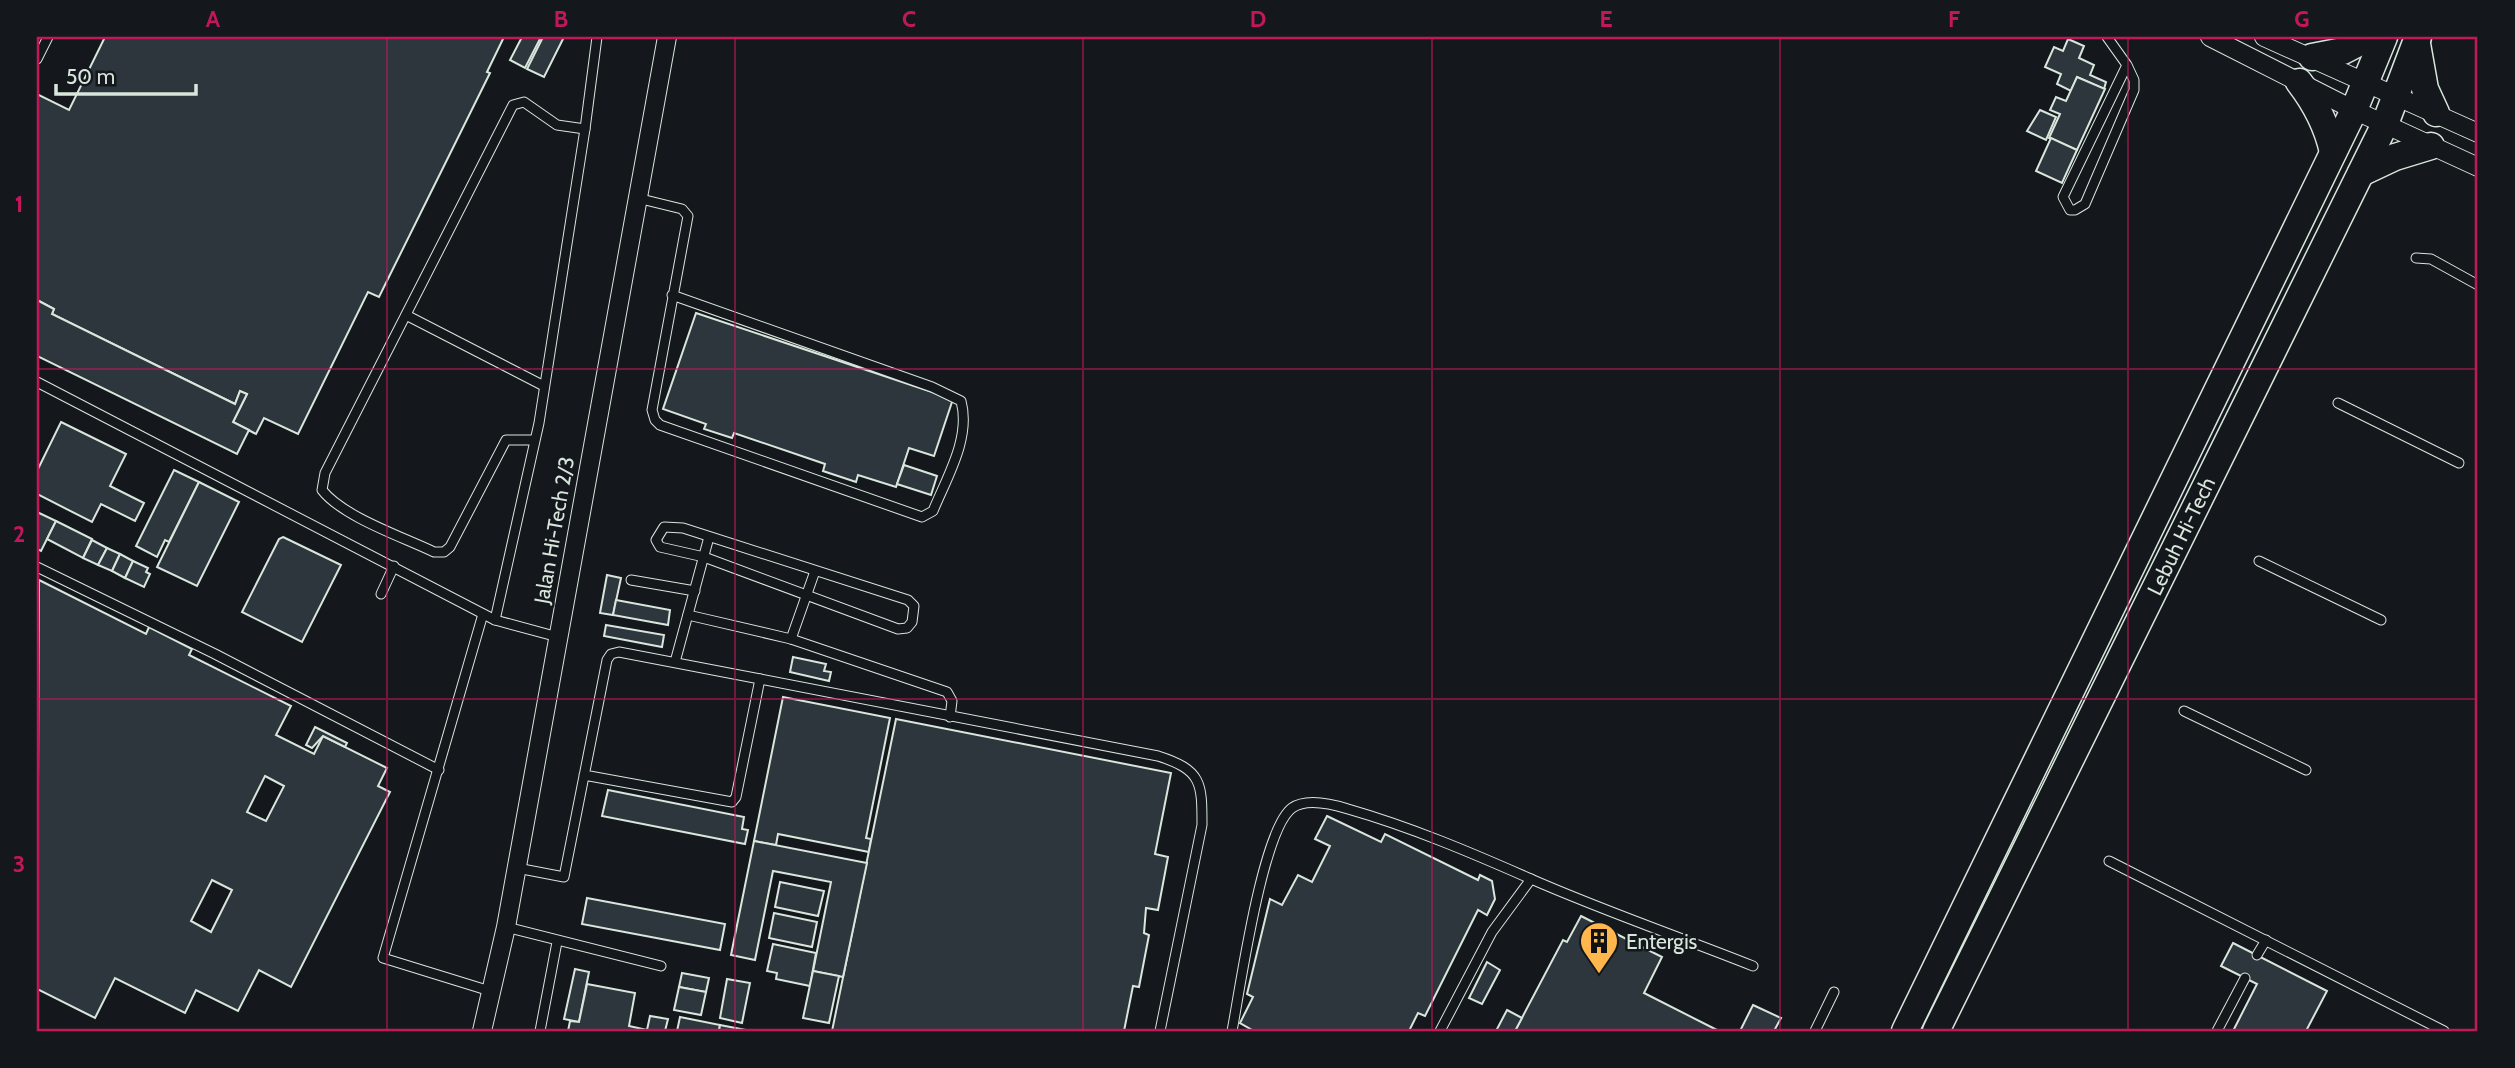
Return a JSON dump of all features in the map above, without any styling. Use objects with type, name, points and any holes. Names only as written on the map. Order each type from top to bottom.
[{"type":"main road","points":[[2312,57],[2343,51],[2370,37]]},
{"type":"main road","name":"Lebuh Hi-Tech","points":[[1905,1031],[2354,110],[2384,37]]},
{"type":"main road","points":[[2417,38],[2425,89],[2436,113]]},
{"type":"main road","name":"Lebuh Hi-Tech","points":[[1936,1031],[2385,124],[2417,38]]},
{"type":"main road","points":[[2300,82],[2316,104],[2328,128],[2333,152]]},
{"type":"main road","points":[[2361,173],[2395,157],[2431,146]]},
{"type":"street","name":"Jalan Hi-Tech 2/3","points":[[482,1031],[517,868],[667,37]]},
{"type":"street","points":[[2210,37],[2354,110],[2478,167]]},
{"type":"street","points":[[2264,37],[2478,133]]},
{"type":"lane","points":[[37,59],[48,37]]},
{"type":"lane","points":[[495,620],[544,386],[586,129],[597,37]]},
{"type":"lane","points":[[2107,37],[2126,65],[2134,80],[2134,90],[2084,204],[2070,210],[2063,197],[2126,65]]},
{"type":"lane","points":[[534,440],[506,440],[450,547],[444,552],[434,552],[329,500],[322,490],[325,473],[513,105],[524,102],[558,125],[586,129]]},
{"type":"lane","points":[[637,198],[682,209],[688,216],[672,295],[652,410],[654,420],[660,425],[922,517],[933,510],[961,443],[965,416],[961,401],[932,387],[672,295]]},
{"type":"lane","points":[[2416,258],[2431,259],[2478,285]]},
{"type":"lane","points":[[406,315],[544,386]]},
{"type":"lane","points":[[37,382],[495,620],[558,637]]},
{"type":"lane","points":[[2338,403],[2459,463]]},
{"type":"lane","points":[[664,527],[683,528],[908,600],[914,606],[912,622],[907,628],[898,629],[704,557],[660,547],[656,540],[664,527]]},
{"type":"lane","points":[[675,663],[709,537]]},
{"type":"lane","points":[[2259,561],[2381,620]]},
{"type":"lane","points":[[380,594],[394,566]]},
{"type":"lane","points":[[37,567],[215,654],[439,770]]},
{"type":"lane","points":[[791,639],[815,571]]},
{"type":"lane","points":[[631,580],[695,591]]},
{"type":"lane","points":[[483,614],[383,958],[490,991]]},
{"type":"lane","points":[[688,615],[791,639],[947,692],[952,701],[950,717]]},
{"type":"lane","points":[[517,868],[564,877],[611,654],[619,652],[1158,756],[1179,762],[1193,774],[1202,790],[1202,825],[1160,1031]]},
{"type":"lane","points":[[584,775],[732,802],[736,797],[760,679]]},
{"type":"lane","points":[[2184,711],[2305,770]]},
{"type":"lane","points":[[1232,1031],[1261,883],[1282,819],[1291,809],[1304,802],[1346,808],[1491,860],[1531,879],[1754,966]]},
{"type":"lane","points":[[2109,861],[2444,1031]]},
{"type":"lane","points":[[1440,1031],[1492,932],[1531,879]]},
{"type":"lane","points":[[506,927],[557,942],[661,966]]},
{"type":"lane","points":[[2258,956],[2266,940]]},
{"type":"lane","points":[[540,1031],[557,942]]},
{"type":"lane","points":[[2217,1031],[2245,978]]},
{"type":"lane","points":[[1815,1031],[1834,992]]},
{"type":"building","points":[[105,37],[504,37],[487,72],[490,73],[379,297],[368,292],[298,434],[264,418],[256,434],[233,422],[247,394],[240,391],[235,404],[52,314],[54,309],[37,300],[37,94],[69,110]]},
{"type":"building","points":[[522,37],[541,37],[525,68],[510,60]]},
{"type":"building","points":[[543,37],[564,37],[544,77],[527,69]]},
{"type":"building","points":[[2068,39],[2084,46],[2079,58],[2094,65],[2090,75],[2106,82],[2104,89],[2077,77],[2071,91],[2057,84],[2061,74],[2045,67],[2054,47],[2063,51]]},
{"type":"building","points":[[2077,77],[2105,89],[2077,150],[2049,138],[2060,114],[2050,110],[2056,97],[2066,101]]},
{"type":"building","points":[[2040,110],[2056,117],[2046,140],[2027,131]]},
{"type":"building","points":[[2051,138],[2077,150],[2062,183],[2036,171]]},
{"type":"building","points":[[37,300],[54,309],[52,314],[235,404],[240,391],[247,394],[233,422],[249,430],[237,454],[37,356]]},
{"type":"building","points":[[696,313],[953,399],[934,456],[909,448],[896,487],[858,475],[856,482],[823,471],[825,464],[734,433],[732,438],[704,429],[706,424],[663,409]]},
{"type":"building","points":[[61,422],[126,454],[110,486],[144,503],[135,521],[101,504],[92,522],[37,494],[37,471]]},
{"type":"building","points":[[904,465],[937,476],[931,495],[897,484]]},
{"type":"building","points":[[174,470],[199,482],[169,542],[165,540],[157,557],[136,546]]},
{"type":"building","points":[[199,482],[239,502],[197,586],[157,567]]},
{"type":"building","points":[[37,512],[56,521],[41,551],[37,549]]},
{"type":"building","points":[[56,521],[92,539],[83,558],[47,539]]},
{"type":"building","points":[[283,537],[341,565],[302,642],[242,612],[279,539]]},
{"type":"building","points":[[92,540],[107,548],[98,565],[83,558]]},
{"type":"building","points":[[107,548],[120,554],[112,571],[98,565]]},
{"type":"building","points":[[120,554],[133,561],[125,578],[112,571]]},
{"type":"building","points":[[133,561],[148,568],[146,572],[150,574],[144,587],[125,578]]},
{"type":"building","points":[[607,575],[621,578],[613,615],[600,613]]},
{"type":"building","points":[[39,580],[146,634],[149,627],[192,649],[189,655],[291,706],[276,735],[314,754],[323,736],[387,768],[378,786],[390,792],[291,987],[259,970],[238,1011],[196,990],[185,1013],[115,978],[95,1018],[37,989]],"holes":[[[265,776],[284,786],[266,821],[247,812]],[[212,880],[232,890],[211,932],[191,921]]]},
{"type":"building","points":[[616,600],[670,610],[668,625],[613,615]]},
{"type":"building","points":[[606,625],[664,635],[662,647],[604,636]]},
{"type":"building","points":[[793,657],[826,664],[824,671],[831,672],[829,681],[790,672]]},
{"type":"building","points":[[783,697],[890,718],[866,838],[871,839],[869,852],[778,834],[776,845],[754,841]]},
{"type":"building","points":[[896,719],[1171,773],[1155,854],[1168,857],[1158,910],[1146,908],[1144,933],[1149,935],[1139,987],[1133,986],[1124,1031],[832,1031]]},
{"type":"building","points":[[315,727],[347,743],[345,747],[323,736],[312,748],[306,745]]},
{"type":"building","points":[[608,790],[744,817],[742,829],[748,830],[745,844],[602,816]]},
{"type":"building","points":[[1327,816],[1381,842],[1385,834],[1478,880],[1480,875],[1492,881],[1495,899],[1487,915],[1478,910],[1425,1016],[1418,1013],[1409,1031],[1254,1031],[1240,1023],[1253,997],[1247,994],[1270,899],[1282,905],[1298,875],[1312,882],[1330,846],[1315,839]]},
{"type":"building","points":[[754,841],[867,863],[843,977],[813,971],[831,882],[773,871],[755,960],[731,955]]},
{"type":"building","points":[[780,882],[824,891],[818,916],[775,907]]},
{"type":"building","points":[[587,898],[725,924],[720,950],[582,924]]},
{"type":"building","points":[[774,913],[817,922],[812,947],[769,938]]},
{"type":"building","name":"Entergis","points":[[1581,916],[1662,957],[1644,993],[1719,1031],[1515,1031],[1563,940],[1567,942]]},
{"type":"building","points":[[2233,943],[2327,991],[2306,1031],[2233,1031],[2257,984],[2221,966]]},
{"type":"building","points":[[773,944],[816,953],[810,986],[776,979],[777,973],[767,971]]},
{"type":"building","points":[[1487,962],[1500,970],[1482,1004],[1469,998]]},
{"type":"building","points":[[575,969],[589,972],[579,1022],[564,1019]]},
{"type":"building","points":[[813,971],[839,976],[829,1023],[803,1018]]},
{"type":"building","points":[[682,973],[709,978],[706,992],[679,987]]},
{"type":"building","points":[[727,979],[750,983],[742,1023],[720,1018]]},
{"type":"building","points":[[587,984],[635,993],[629,1026],[647,1030],[650,1016],[668,1019],[665,1031],[568,1031],[570,1021],[579,1022]]},
{"type":"building","points":[[679,987],[706,992],[701,1015],[674,1010]]},
{"type":"building","points":[[1753,1005],[1781,1018],[1774,1031],[1740,1031]]},
{"type":"building","points":[[1507,1010],[1522,1018],[1515,1031],[1496,1031]]},
{"type":"building","points":[[680,1017],[720,1025],[719,1031],[677,1031]]},
{"type":"building","points":[[720,1025],[751,1031],[719,1031]]},
{"type":"place","name":"Entergis","points":[[1599,975]]}]
